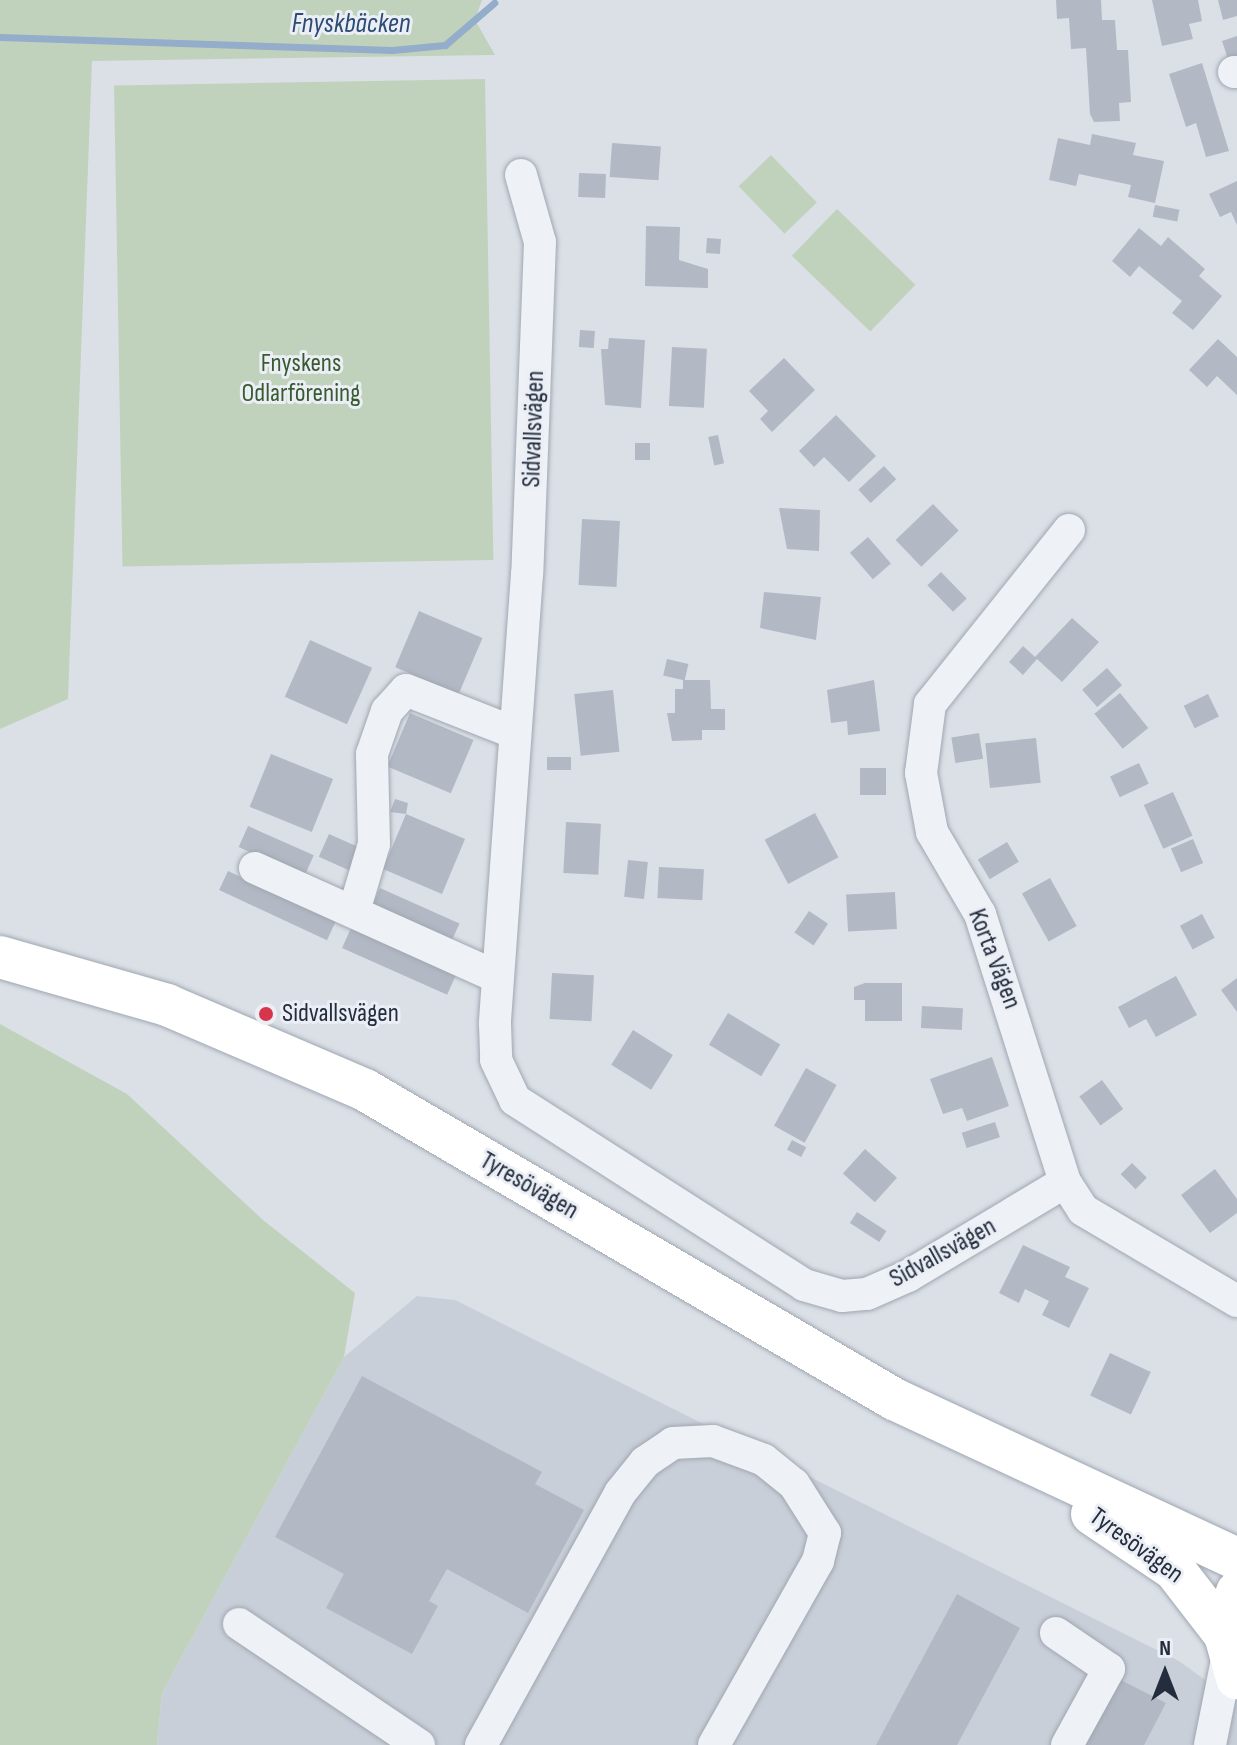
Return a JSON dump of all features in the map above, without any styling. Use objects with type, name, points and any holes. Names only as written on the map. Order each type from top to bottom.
[{"type":"main road","name":"Tyresövägen","points":[[0,957],[167,1005],[365,1090],[894,1399],[1034,1470],[1237,1559]]},
{"type":"main road","name":"Tyresövägen","points":[[1034,1470],[1174,1569],[1230,1657]]},
{"type":"main road","points":[[1230,1657],[1237,1592]]},
{"type":"street","name":"Sidvallsvägen","points":[[521,175],[540,242],[515,733],[498,977],[496,1060],[515,1100],[804,1285],[867,1294],[1065,1182]]},
{"type":"street","name":"Korta Vägen","points":[[1069,530],[930,704],[921,773],[932,832],[980,914],[1065,1182],[1105,1225],[1237,1301]]},
{"type":"street","points":[[354,911],[374,844],[372,754],[387,711],[406,690],[515,733]]},
{"type":"street","points":[[255,868],[498,977]]},
{"type":"street","points":[[481,1745],[620,1493],[645,1462],[673,1443],[713,1441],[764,1460],[794,1484],[825,1533],[818,1561],[714,1745]]},
{"type":"street","points":[[239,1624],[419,1745]]},
{"type":"street","points":[[1056,1633],[1109,1669],[1067,1745]]},
{"type":"street","points":[[1210,1745],[1230,1657]]},
{"type":"shaded area","points":[[417,1296],[455,1300],[1179,1661],[1237,1703],[1237,1745],[157,1745],[162,1693],[344,1357]]},
{"type":"green space","points":[[0,0],[482,0],[475,20],[495,55],[92,61],[68,699],[0,729]]},
{"type":"green space","name":"Fnyskens Odlarförening","points":[[485,79],[493,560],[122,566],[114,85]]},
{"type":"green space","points":[[771,155],[817,202],[784,234],[739,186]]},
{"type":"green space","points":[[837,209],[915,285],[870,331],[792,256]]},
{"type":"green space","points":[[0,1024],[127,1094],[263,1220],[355,1293],[344,1357],[162,1693],[157,1745],[0,1745]]},
{"type":"building","points":[[1056,0],[1101,0],[1102,20],[1115,20],[1117,50],[1128,50],[1131,102],[1119,103],[1120,121],[1094,122],[1090,114],[1086,48],[1071,49],[1069,18],[1057,19]]},
{"type":"building","points":[[1152,0],[1198,0],[1202,21],[1189,24],[1193,39],[1162,46]]},
{"type":"building","points":[[1218,0],[1237,0],[1237,16],[1223,20]]},
{"type":"building","points":[[1237,36],[1237,59],[1229,62],[1222,41]]},
{"type":"building","points":[[1202,63],[1229,151],[1206,157],[1196,123],[1186,127],[1169,74]]},
{"type":"building","points":[[1092,134],[1136,143],[1133,155],[1164,161],[1155,203],[1128,197],[1131,185],[1079,174],[1076,186],[1049,180],[1058,138],[1090,145]]},
{"type":"building","points":[[612,143],[661,146],[659,180],[610,177]]},
{"type":"building","points":[[579,173],[606,174],[605,198],[578,197]]},
{"type":"building","points":[[1237,181],[1237,225],[1231,212],[1220,217],[1209,194]]},
{"type":"building","points":[[1155,205],[1180,210],[1177,222],[1153,217]]},
{"type":"building","points":[[646,226],[680,227],[679,260],[708,269],[708,288],[645,286]]},
{"type":"building","points":[[1139,228],[1161,246],[1168,237],[1205,269],[1199,276],[1222,296],[1193,330],[1172,313],[1182,301],[1139,266],[1130,277],[1112,261]]},
{"type":"building","points":[[707,238],[721,239],[720,254],[706,253]]},
{"type":"building","points":[[580,330],[595,331],[594,348],[579,347]]},
{"type":"building","points":[[609,338],[645,340],[641,408],[605,405],[601,349],[608,349]]},
{"type":"building","points":[[1218,339],[1237,357],[1237,395],[1217,376],[1207,387],[1189,370]]},
{"type":"building","points":[[672,347],[707,349],[704,408],[669,406]]},
{"type":"building","points":[[784,358],[815,390],[772,432],[760,419],[768,411],[749,391]]},
{"type":"building","points":[[836,415],[876,456],[849,482],[824,457],[814,467],[799,451]]},
{"type":"building","points":[[718,435],[724,463],[714,465],[708,437]]},
{"type":"building","points":[[635,443],[650,443],[650,460],[635,460]]},
{"type":"building","points":[[884,466],[896,479],[871,503],[858,490]]},
{"type":"building","points":[[933,504],[959,531],[921,567],[896,540]]},
{"type":"building","points":[[779,508],[820,510],[819,551],[787,549]]},
{"type":"building","points":[[582,519],[620,521],[616,587],[579,585]]},
{"type":"building","points":[[868,537],[891,563],[873,579],[850,553]]},
{"type":"building","points":[[941,572],[967,599],[953,612],[927,585]]},
{"type":"building","points":[[764,592],[821,597],[816,640],[760,628]]},
{"type":"building","points":[[419,611],[483,638],[459,694],[395,667]]},
{"type":"building","points":[[1072,618],[1099,642],[1062,682],[1037,659],[1023,675],[1009,662],[1023,646],[1035,657]]},
{"type":"building","points":[[310,640],[372,668],[347,724],[285,697]]},
{"type":"building","points":[[667,659],[688,664],[685,681],[663,676]]},
{"type":"building","points":[[1107,668],[1122,685],[1097,707],[1082,690]]},
{"type":"building","points":[[683,680],[710,680],[711,709],[725,709],[725,730],[702,730],[702,740],[672,741],[667,713],[675,713],[675,689],[683,689]]},
{"type":"building","points":[[874,680],[880,731],[848,735],[847,721],[831,723],[827,690]]},
{"type":"building","points":[[613,690],[619,752],[581,756],[574,694]]},
{"type":"building","points":[[1120,693],[1148,728],[1123,749],[1094,714]]},
{"type":"building","points":[[1208,694],[1219,716],[1195,728],[1184,706]]},
{"type":"building","points":[[410,713],[474,740],[451,793],[387,766]]},
{"type":"building","points":[[979,733],[983,759],[955,763],[951,737]]},
{"type":"building","points":[[1036,738],[1041,783],[990,788],[985,743]]},
{"type":"building","points":[[271,754],[333,779],[312,832],[250,807]]},
{"type":"building","points":[[547,757],[571,757],[571,770],[547,770]]},
{"type":"building","points":[[1139,763],[1149,784],[1120,797],[1110,777]]},
{"type":"building","points":[[860,768],[886,768],[886,795],[860,795]]},
{"type":"building","points":[[1173,792],[1193,836],[1163,849],[1144,805]]},
{"type":"building","points":[[395,799],[408,803],[406,814],[390,812]]},
{"type":"building","points":[[815,813],[838,857],[788,884],[765,840]]},
{"type":"building","points":[[406,814],[465,839],[442,894],[383,869]]},
{"type":"building","points":[[566,822],[601,824],[598,875],[563,873]]},
{"type":"building","points":[[248,826],[314,855],[304,876],[239,847]]},
{"type":"building","points":[[329,834],[367,851],[357,874],[319,857]]},
{"type":"building","points":[[1193,839],[1203,863],[1181,872],[1171,848]]},
{"type":"building","points":[[1007,842],[1019,862],[990,879],[978,860]]},
{"type":"building","points":[[628,860],[648,862],[644,899],[624,897]]},
{"type":"building","points":[[659,867],[704,869],[702,900],[657,898]]},
{"type":"building","points":[[228,871],[336,921],[327,940],[219,890]]},
{"type":"building","points":[[1050,878],[1077,926],[1049,942],[1022,894]]},
{"type":"building","points":[[380,888],[459,923],[452,941],[372,905]]},
{"type":"building","points":[[895,892],[897,929],[848,932],[846,895]]},
{"type":"building","points":[[809,911],[828,924],[814,945],[794,933]]},
{"type":"building","points":[[1202,914],[1215,938],[1193,950],[1180,926]]},
{"type":"building","points":[[351,928],[456,975],[447,995],[342,948]]},
{"type":"building","points":[[552,973],[594,975],[592,1021],[550,1019]]},
{"type":"building","points":[[1176,976],[1197,1015],[1156,1037],[1146,1019],[1129,1028],[1118,1007]]},
{"type":"building","points":[[1237,978],[1237,1012],[1221,990]]},
{"type":"building","points":[[865,983],[902,983],[902,1021],[865,1021],[865,1000],[854,1000],[854,987]]},
{"type":"building","points":[[922,1006],[963,1008],[962,1030],[921,1028]]},
{"type":"building","points":[[728,1013],[780,1044],[761,1076],[709,1045]]},
{"type":"building","points":[[633,1030],[673,1055],[651,1090],[611,1065]]},
{"type":"building","points":[[992,1057],[1009,1106],[967,1121],[962,1108],[943,1114],[930,1079]]},
{"type":"building","points":[[806,1068],[837,1085],[805,1143],[774,1126]]},
{"type":"building","points":[[1102,1080],[1123,1109],[1101,1126],[1079,1096]]},
{"type":"building","points":[[995,1122],[1000,1137],[967,1148],[962,1133]]},
{"type":"building","points":[[792,1140],[806,1147],[801,1157],[787,1150]]},
{"type":"building","points":[[865,1149],[897,1178],[875,1202],[843,1174]]},
{"type":"building","points":[[1132,1163],[1147,1178],[1136,1189],[1121,1174]]},
{"type":"building","points":[[1215,1169],[1237,1199],[1237,1213],[1210,1233],[1181,1195]]},
{"type":"building","points":[[857,1212],[886,1231],[879,1242],[850,1223]]},
{"type":"building","points":[[1023,1245],[1070,1267],[1065,1277],[1089,1288],[1069,1328],[1042,1315],[1049,1301],[1025,1289],[1019,1303],[999,1293]]},
{"type":"building","points":[[1110,1353],[1151,1372],[1131,1415],[1090,1396]]},
{"type":"building","points":[[362,1376],[542,1472],[535,1484],[584,1510],[528,1613],[447,1569],[429,1601],[438,1606],[412,1654],[326,1608],[344,1574],[275,1537]]},
{"type":"building","points":[[957,1594],[1020,1628],[957,1745],[876,1745]]},
{"type":"building","points":[[1113,1676],[1166,1703],[1144,1745],[1076,1745]]},
{"type":"waterway","name":"Fnyskbäcken","points":[[0,37],[392,50],[445,45],[494,3]]},
{"type":"place","name":"Sidvallsvägen","points":[[266,1014]]}]
